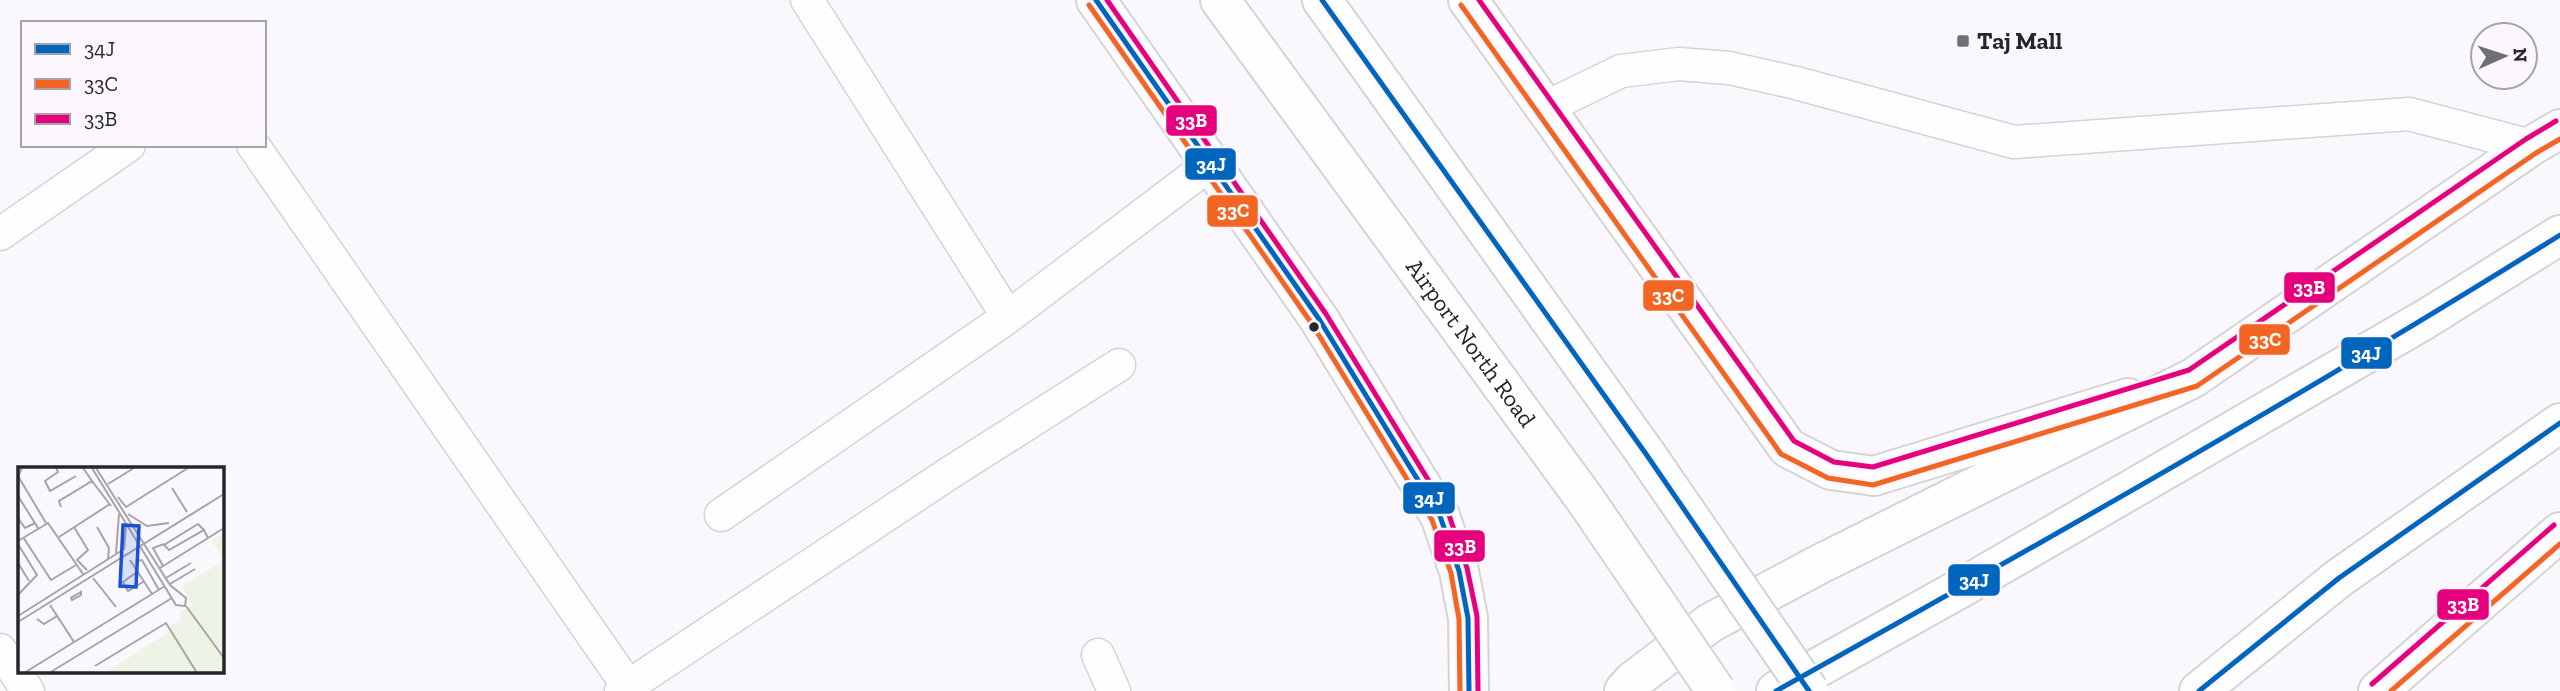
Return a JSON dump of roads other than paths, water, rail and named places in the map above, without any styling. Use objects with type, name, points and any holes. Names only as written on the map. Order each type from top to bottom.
[{"type":"main road","points":[[1096,0],[1319,319],[1440,516],[1459,570],[1468,618],[1469,691]]},
{"type":"main road","name":"Airport North Road","points":[[1220,0],[1587,502],[1716,691]]},
{"type":"main road","points":[[1322,0],[1646,454],[1809,691]]},
{"type":"main road","points":[[1468,0],[1788,448],[1831,470],[1874,477],[2193,378]]},
{"type":"main road","points":[[1624,691],[1634,680],[1710,623],[1818,565],[2193,378],[2546,138]]},
{"type":"main road","points":[[1776,691],[1961,588],[2424,320],[2560,235]]},
{"type":"main road","points":[[2199,691],[2339,579],[2560,423]]},
{"type":"main road","points":[[2378,691],[2560,532]]},
{"type":"lane","points":[[807,0],[1008,317]]},
{"type":"lane","points":[[1545,108],[1621,71],[1679,64],[1729,68],[1796,83],[2014,142],[2409,114],[2546,138]]},
{"type":"lane","points":[[0,234],[126,147]]},
{"type":"lane","points":[[254,147],[625,689],[937,481],[1119,365]]},
{"type":"lane","points":[[722,515],[1008,317],[1210,164]]},
{"type":"lane","points":[[0,650],[28,691]]},
{"type":"lane","points":[[1098,655],[1114,691]]},
{"type":"place","name":"Taj Mall","points":[[1963,41]]}]
